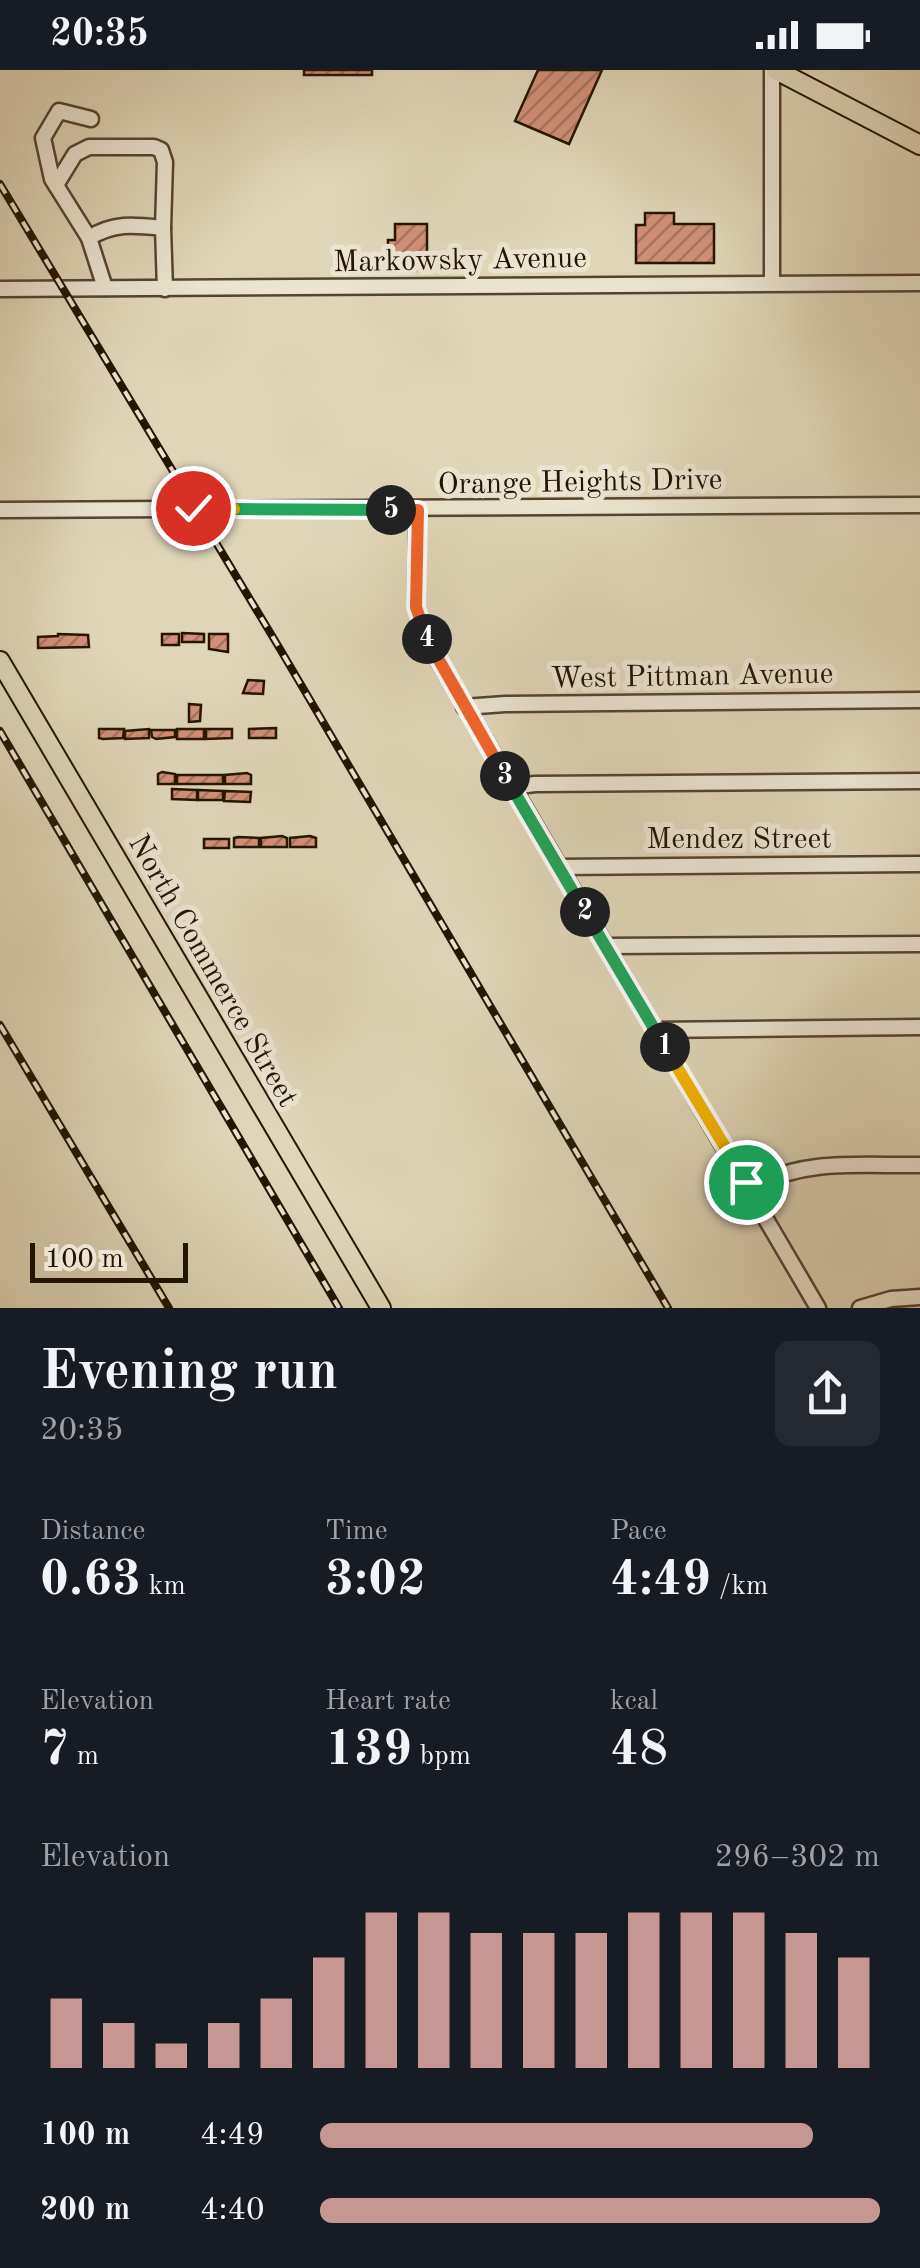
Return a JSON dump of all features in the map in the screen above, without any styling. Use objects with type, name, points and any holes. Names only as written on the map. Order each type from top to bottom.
[{"type":"main road","points":[[774,70],[920,145]]},
{"type":"main road","name":"North Commerce Street","points":[[0,660],[381,1308]]},
{"type":"street","points":[[772,282],[774,70]]},
{"type":"street","points":[[90,118],[59,110],[43,138],[56,185],[89,238],[105,288]]},
{"type":"street","points":[[56,185],[75,154],[89,147],[154,146],[161,150],[165,162],[165,289]]},
{"type":"street","points":[[89,238],[105,228],[127,224],[163,228]]},
{"type":"street","name":"Markowsky Avenue","points":[[0,289],[920,283]]},
{"type":"street","name":"Orange Heights Drive","points":[[0,510],[920,506]]},
{"type":"street","points":[[418,510],[416,607],[430,646],[818,1308]]},
{"type":"street","name":"West Pittman Avenue","points":[[464,708],[505,704],[920,700]]},
{"type":"street","points":[[512,788],[536,784],[920,781]]},
{"type":"street","name":"Mendez Street","points":[[559,866],[920,864]]},
{"type":"street","points":[[606,946],[920,944]]},
{"type":"street","points":[[655,1030],[920,1027]]},
{"type":"street","points":[[753,1197],[756,1186],[801,1168],[920,1165]]},
{"type":"street","points":[[860,1308],[891,1298],[920,1297]]},
{"type":"building","points":[[304,70],[372,70],[372,75],[304,75]]},
{"type":"building","points":[[538,70],[602,70],[569,144],[515,121]]},
{"type":"building","points":[[645,213],[674,213],[674,224],[714,224],[714,263],[636,263],[636,225],[645,225]]},
{"type":"building","points":[[395,224],[427,224],[427,264],[416,264],[416,270],[394,270],[394,264],[388,264],[388,240],[395,240]]},
{"type":"building","points":[[182,633],[204,634],[204,642],[182,642]]},
{"type":"building","points":[[162,634],[179,634],[179,645],[162,645]]},
{"type":"building","points":[[209,634],[228,634],[228,652],[209,649]]},
{"type":"building","points":[[88,635],[89,647],[38,648],[38,637]]},
{"type":"building","points":[[248,680],[264,681],[263,694],[243,693]]},
{"type":"building","points":[[189,704],[201,705],[200,721],[189,722]]},
{"type":"building","points":[[276,728],[276,738],[249,738],[249,729]]},
{"type":"building","points":[[99,729],[124,729],[123,738],[99,738]]},
{"type":"building","points":[[149,729],[149,738],[125,739],[125,731]]},
{"type":"building","points":[[177,729],[204,729],[204,739],[177,739]]},
{"type":"building","points":[[206,729],[232,729],[232,738],[206,739]]},
{"type":"building","points":[[151,730],[175,730],[175,737],[156,739]]},
{"type":"building","points":[[158,774],[175,774],[175,784],[158,784]]},
{"type":"building","points":[[177,775],[223,775],[223,784],[177,784]]},
{"type":"building","points":[[225,775],[251,775],[251,784],[225,784]]},
{"type":"building","points":[[172,789],[197,790],[197,800],[172,799]]},
{"type":"building","points":[[198,790],[223,791],[223,800],[198,800]]},
{"type":"building","points":[[225,791],[251,792],[250,802],[224,801]]},
{"type":"building","points":[[234,838],[259,838],[259,847],[234,847]]},
{"type":"building","points":[[261,838],[287,838],[287,847],[261,847]]},
{"type":"building","points":[[290,838],[316,838],[316,847],[290,847]]},
{"type":"building","points":[[204,839],[229,839],[229,848],[204,848]]},
{"type":"railway","points":[[0,184],[280,649],[668,1308]]},
{"type":"railway","points":[[0,731],[339,1308]]},
{"type":"railway","points":[[0,1025],[169,1308]]},
{"type":"route","points":[[193,508],[418,510],[416,607],[430,646],[746,1182]]}]
